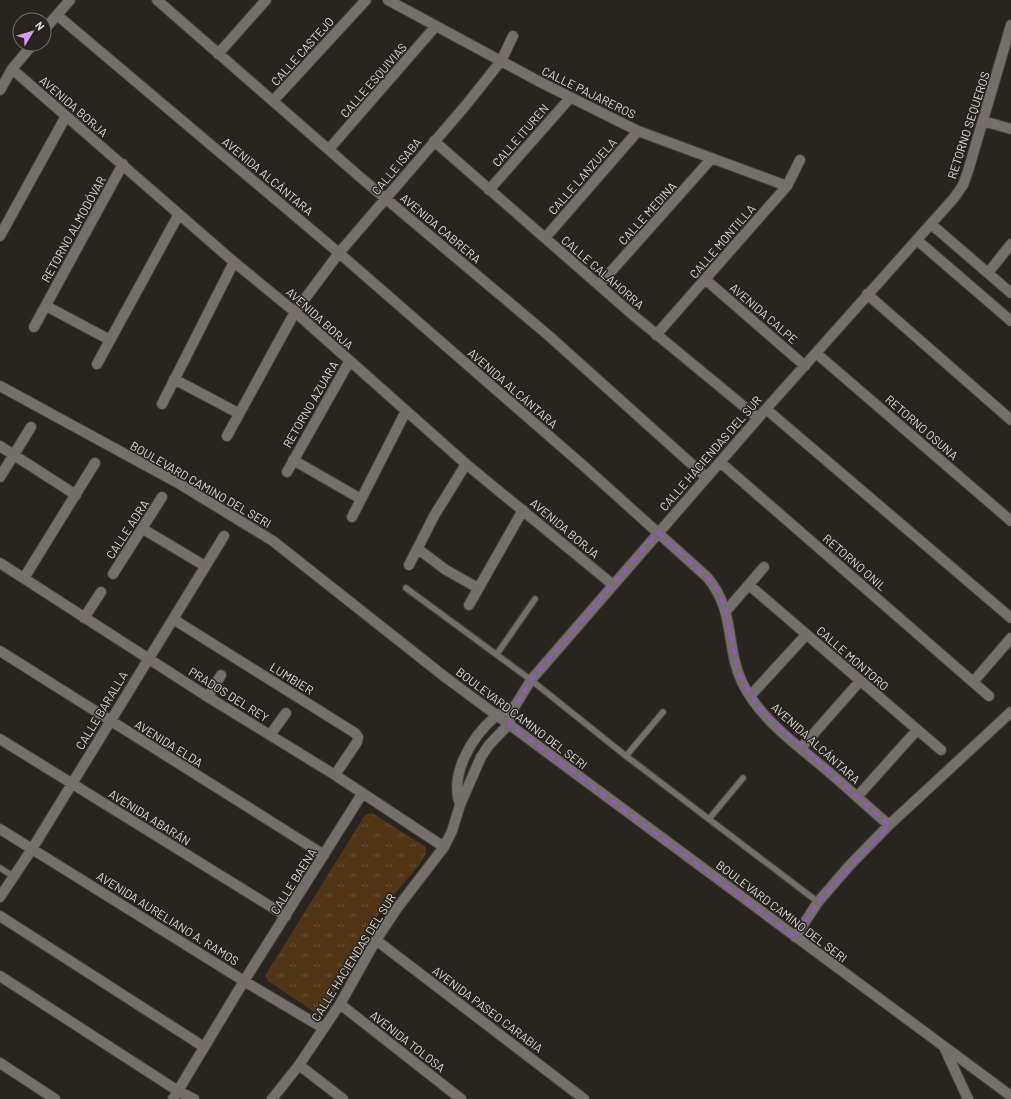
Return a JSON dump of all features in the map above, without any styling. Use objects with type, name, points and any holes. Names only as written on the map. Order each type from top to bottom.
[{"type":"street","points":[[52,21],[70,0]]},
{"type":"street","points":[[218,54],[266,0]]},
{"type":"street","name":"CALLE CASTEJO","points":[[273,101],[366,0]]},
{"type":"street","name":"CALLE PAJAREROS","points":[[388,0],[435,27],[570,98],[638,131],[787,186]]},
{"type":"street","name":"AVENIDA CABRERA","points":[[162,2],[218,54],[385,198],[548,335],[706,477]]},
{"type":"street","name":"AVENIDA ALCÁNTARA","points":[[57,15],[339,253],[658,532],[707,577],[718,590],[726,611],[738,672],[742,683],[758,707],[777,728],[889,825]]},
{"type":"street","name":"RETORNO SEQUEROS","points":[[931,224],[954,198],[963,185],[983,121],[1008,50],[1011,25]]},
{"type":"street","name":"CALLE ESQUIVIAS","points":[[329,149],[435,27]]},
{"type":"street","name":"CALLE ISABA","points":[[227,436],[295,312],[339,253],[501,61],[513,36]]},
{"type":"street","points":[[0,90],[12,69],[26,52]]},
{"type":"street","name":"AVENIDA BORJA","points":[[12,69],[234,262],[295,312],[349,362],[466,464],[612,584]]},
{"type":"street","name":"CALLE ITUREN","points":[[489,190],[570,98]]},
{"type":"street","points":[[0,236],[66,116]]},
{"type":"street","points":[[983,121],[1011,129]]},
{"type":"street","name":"CALLE LANZUELA","points":[[545,238],[638,131]]},
{"type":"street","name":"CALLE CALAHORRA","points":[[434,141],[656,335],[758,418]]},
{"type":"street","name":"CALLE MEDINA","points":[[599,285],[712,158]]},
{"type":"street","name":"CALLE MONTILLA","points":[[656,335],[706,280],[787,186],[800,160]]},
{"type":"street","name":"RETORNO ALMODÓVAR","points":[[34,327],[123,164]]},
{"type":"street","points":[[97,364],[179,214]]},
{"type":"street","points":[[931,224],[1011,293]]},
{"type":"street","name":"CALLE HACIENDAS DEL SUR","points":[[272,1099],[299,1065],[340,1004],[376,940],[398,907],[444,847],[452,831],[460,805],[481,757],[489,745],[509,724],[515,706],[531,680],[612,584],[867,294],[931,224]]},
{"type":"street","points":[[917,240],[1011,321]]},
{"type":"street","points":[[988,273],[1011,244]]},
{"type":"street","points":[[162,404],[234,262]]},
{"type":"street","name":"AVENIDA CALPE","points":[[706,280],[805,366]]},
{"type":"street","points":[[867,294],[1011,420]]},
{"type":"street","points":[[46,306],[110,340]]},
{"type":"street","name":"RETORNO OSUNA","points":[[816,353],[1011,521]]},
{"type":"street","name":"RETORNO AZUARA","points":[[287,472],[349,362]]},
{"type":"street","points":[[174,379],[238,414]]},
{"type":"street","name":"BOULEVARD CAMINO DEL SERI","points":[[0,386],[178,483],[254,528],[296,559],[382,629],[497,716],[1011,1096]]},
{"type":"street","points":[[766,409],[1011,618]]},
{"type":"street","points":[[352,518],[406,411]]},
{"type":"street","points":[[0,478],[31,427]]},
{"type":"street","points":[[0,446],[76,495]]},
{"type":"street","name":"RETORNO AZUARA","points":[[293,460],[362,499]]},
{"type":"street","name":"RETORNO ONIL","points":[[720,462],[989,696]]},
{"type":"street","points":[[24,578],[95,463]]},
{"type":"street","points":[[409,565],[434,516],[466,464]]},
{"type":"street","name":"CALLE ADRA","points":[[113,574],[162,497]]},
{"type":"street","points":[[469,606],[523,510]]},
{"type":"street","points":[[143,529],[205,566]]},
{"type":"street","name":"CALLE BARALLA","points":[[0,896],[32,849],[224,536]]},
{"type":"street","points":[[418,549],[446,570],[478,588]]},
{"type":"street","name":"PRADOS DEL REY","points":[[0,563],[208,697],[335,775],[444,847]]},
{"type":"street","points":[[726,611],[764,567]]},
{"type":"street","name":"CALLE MONTORO","points":[[749,585],[940,750]]},
{"type":"street","points":[[84,618],[101,592]]},
{"type":"street","name":"LUMBIER","points":[[173,619],[355,733],[358,737],[357,742],[335,775]]},
{"type":"street","points":[[750,695],[806,635]]},
{"type":"street","points":[[973,682],[1011,638]]},
{"type":"street","name":"AVENIDA ELDA","points":[[0,651],[324,855]]},
{"type":"street","points":[[208,697],[221,675]]},
{"type":"street","points":[[801,748],[860,681]]},
{"type":"street","name":"CALLE HACIENDAS DEL SUR","points":[[460,805],[456,794],[456,785],[464,761],[474,740],[497,716],[515,706]]},
{"type":"street","points":[[795,937],[818,902],[889,825],[1011,712]]},
{"type":"street","points":[[270,735],[286,713]]},
{"type":"street","points":[[857,797],[917,730]]},
{"type":"street","name":"AVENIDA ABARÁN","points":[[0,739],[286,916]]},
{"type":"street","name":"CALLE BAENA","points":[[175,1095],[244,981],[362,794]]},
{"type":"street","name":"AVENIDA AURELIANO A. RAMOS","points":[[0,828],[244,981],[323,1028]]},
{"type":"street","points":[[0,916],[204,1047]]},
{"type":"street","name":"AVENIDA PASEO CARABIA","points":[[376,940],[584,1099]]},
{"type":"street","points":[[0,976],[175,1095],[194,1099]]},
{"type":"street","name":"AVENIDA TOLOSA","points":[[340,1004],[461,1099]]},
{"type":"street","points":[[944,1047],[968,1099]]},
{"type":"street","points":[[0,1063],[56,1099]]},
{"type":"street","points":[[299,1065],[343,1099]]},
{"type":"lane","points":[[406,588],[497,654],[626,756],[818,902]]},
{"type":"lane","points":[[497,654],[535,599]]},
{"type":"lane","points":[[626,756],[663,712]]},
{"type":"lane","points":[[709,819],[743,778]]},
{"type":"lane","points":[[0,868],[14,876]]},
{"type":"highlighted area","points":[[658,532],[707,577],[718,590],[726,611],[738,672],[758,707],[889,825],[818,902],[795,937],[509,724],[515,706],[531,680]]},
{"type":"green space","points":[[372,813],[426,847],[426,853],[420,864],[381,910],[340,980],[325,1012],[319,1015],[268,981],[265,976],[365,815]]}]
